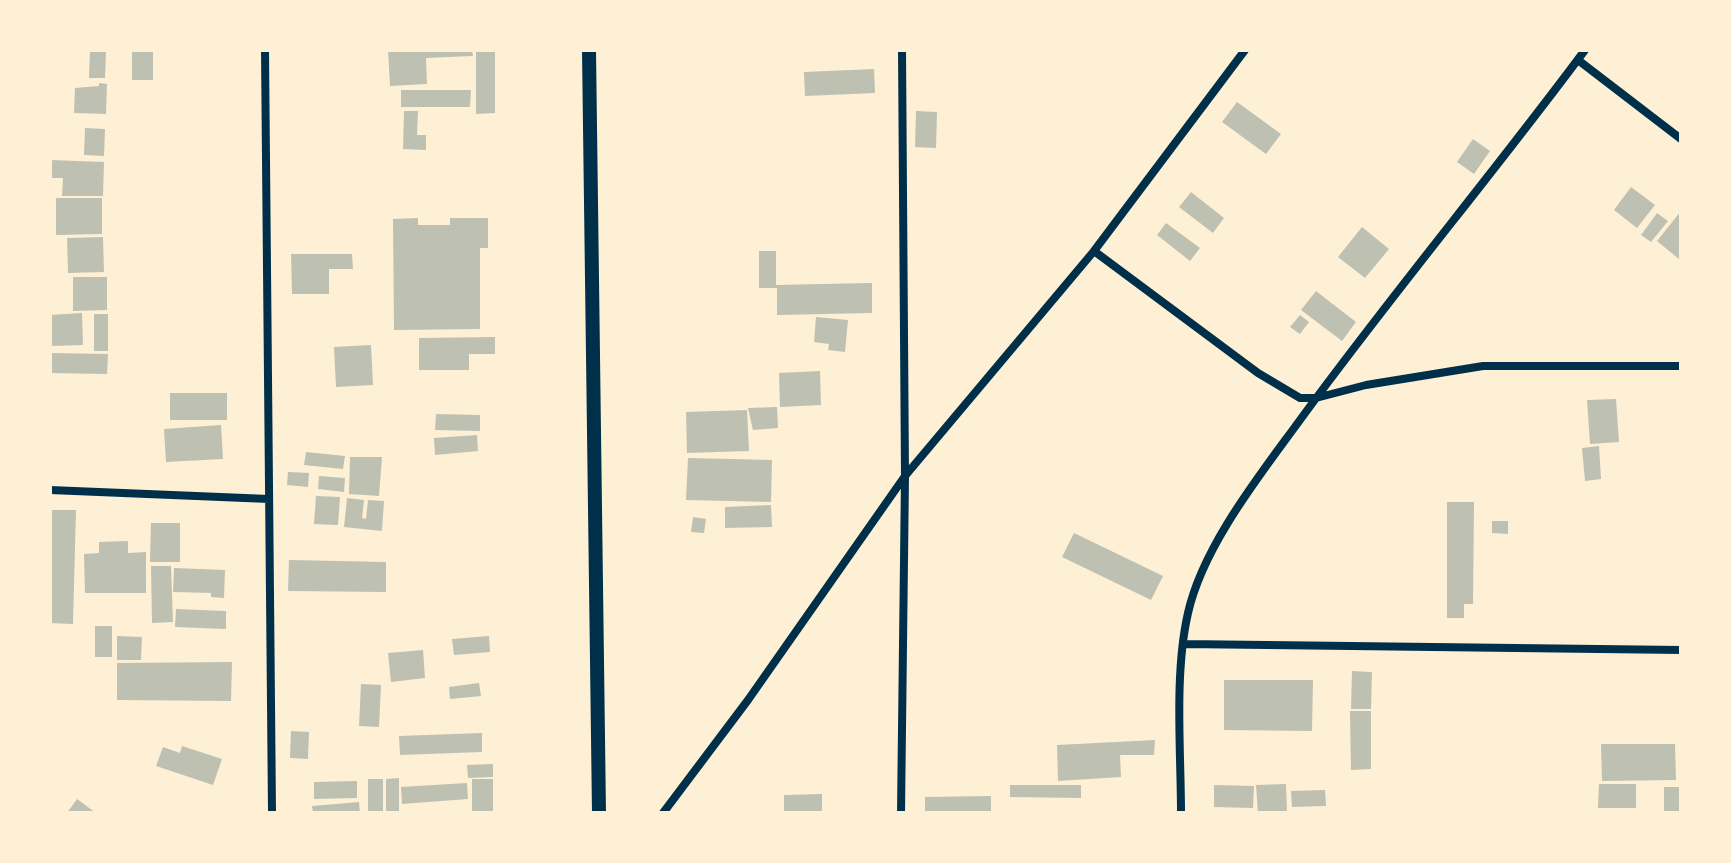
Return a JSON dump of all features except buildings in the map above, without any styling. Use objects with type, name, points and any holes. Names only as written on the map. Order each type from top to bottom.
[{"type":"street","points":[[265,50],[271,812]]},
{"type":"street","points":[[589,50],[599,813]]},
{"type":"street","points":[[901,813],[905,476],[902,50]]},
{"type":"street","points":[[663,813],[748,700],[905,476],[1094,251],[1245,50]]},
{"type":"street","points":[[1181,813],[1184,644],[1188,613],[1204,569],[1251,488],[1316,398],[1585,50]]},
{"type":"street","points":[[1578,60],[1681,139]]},
{"type":"street","points":[[1094,251],[1288,394],[1316,398],[1366,385],[1483,366],[1681,366]]},
{"type":"street","points":[[50,490],[269,499]]},
{"type":"street","points":[[1184,644],[1681,650]]}]
